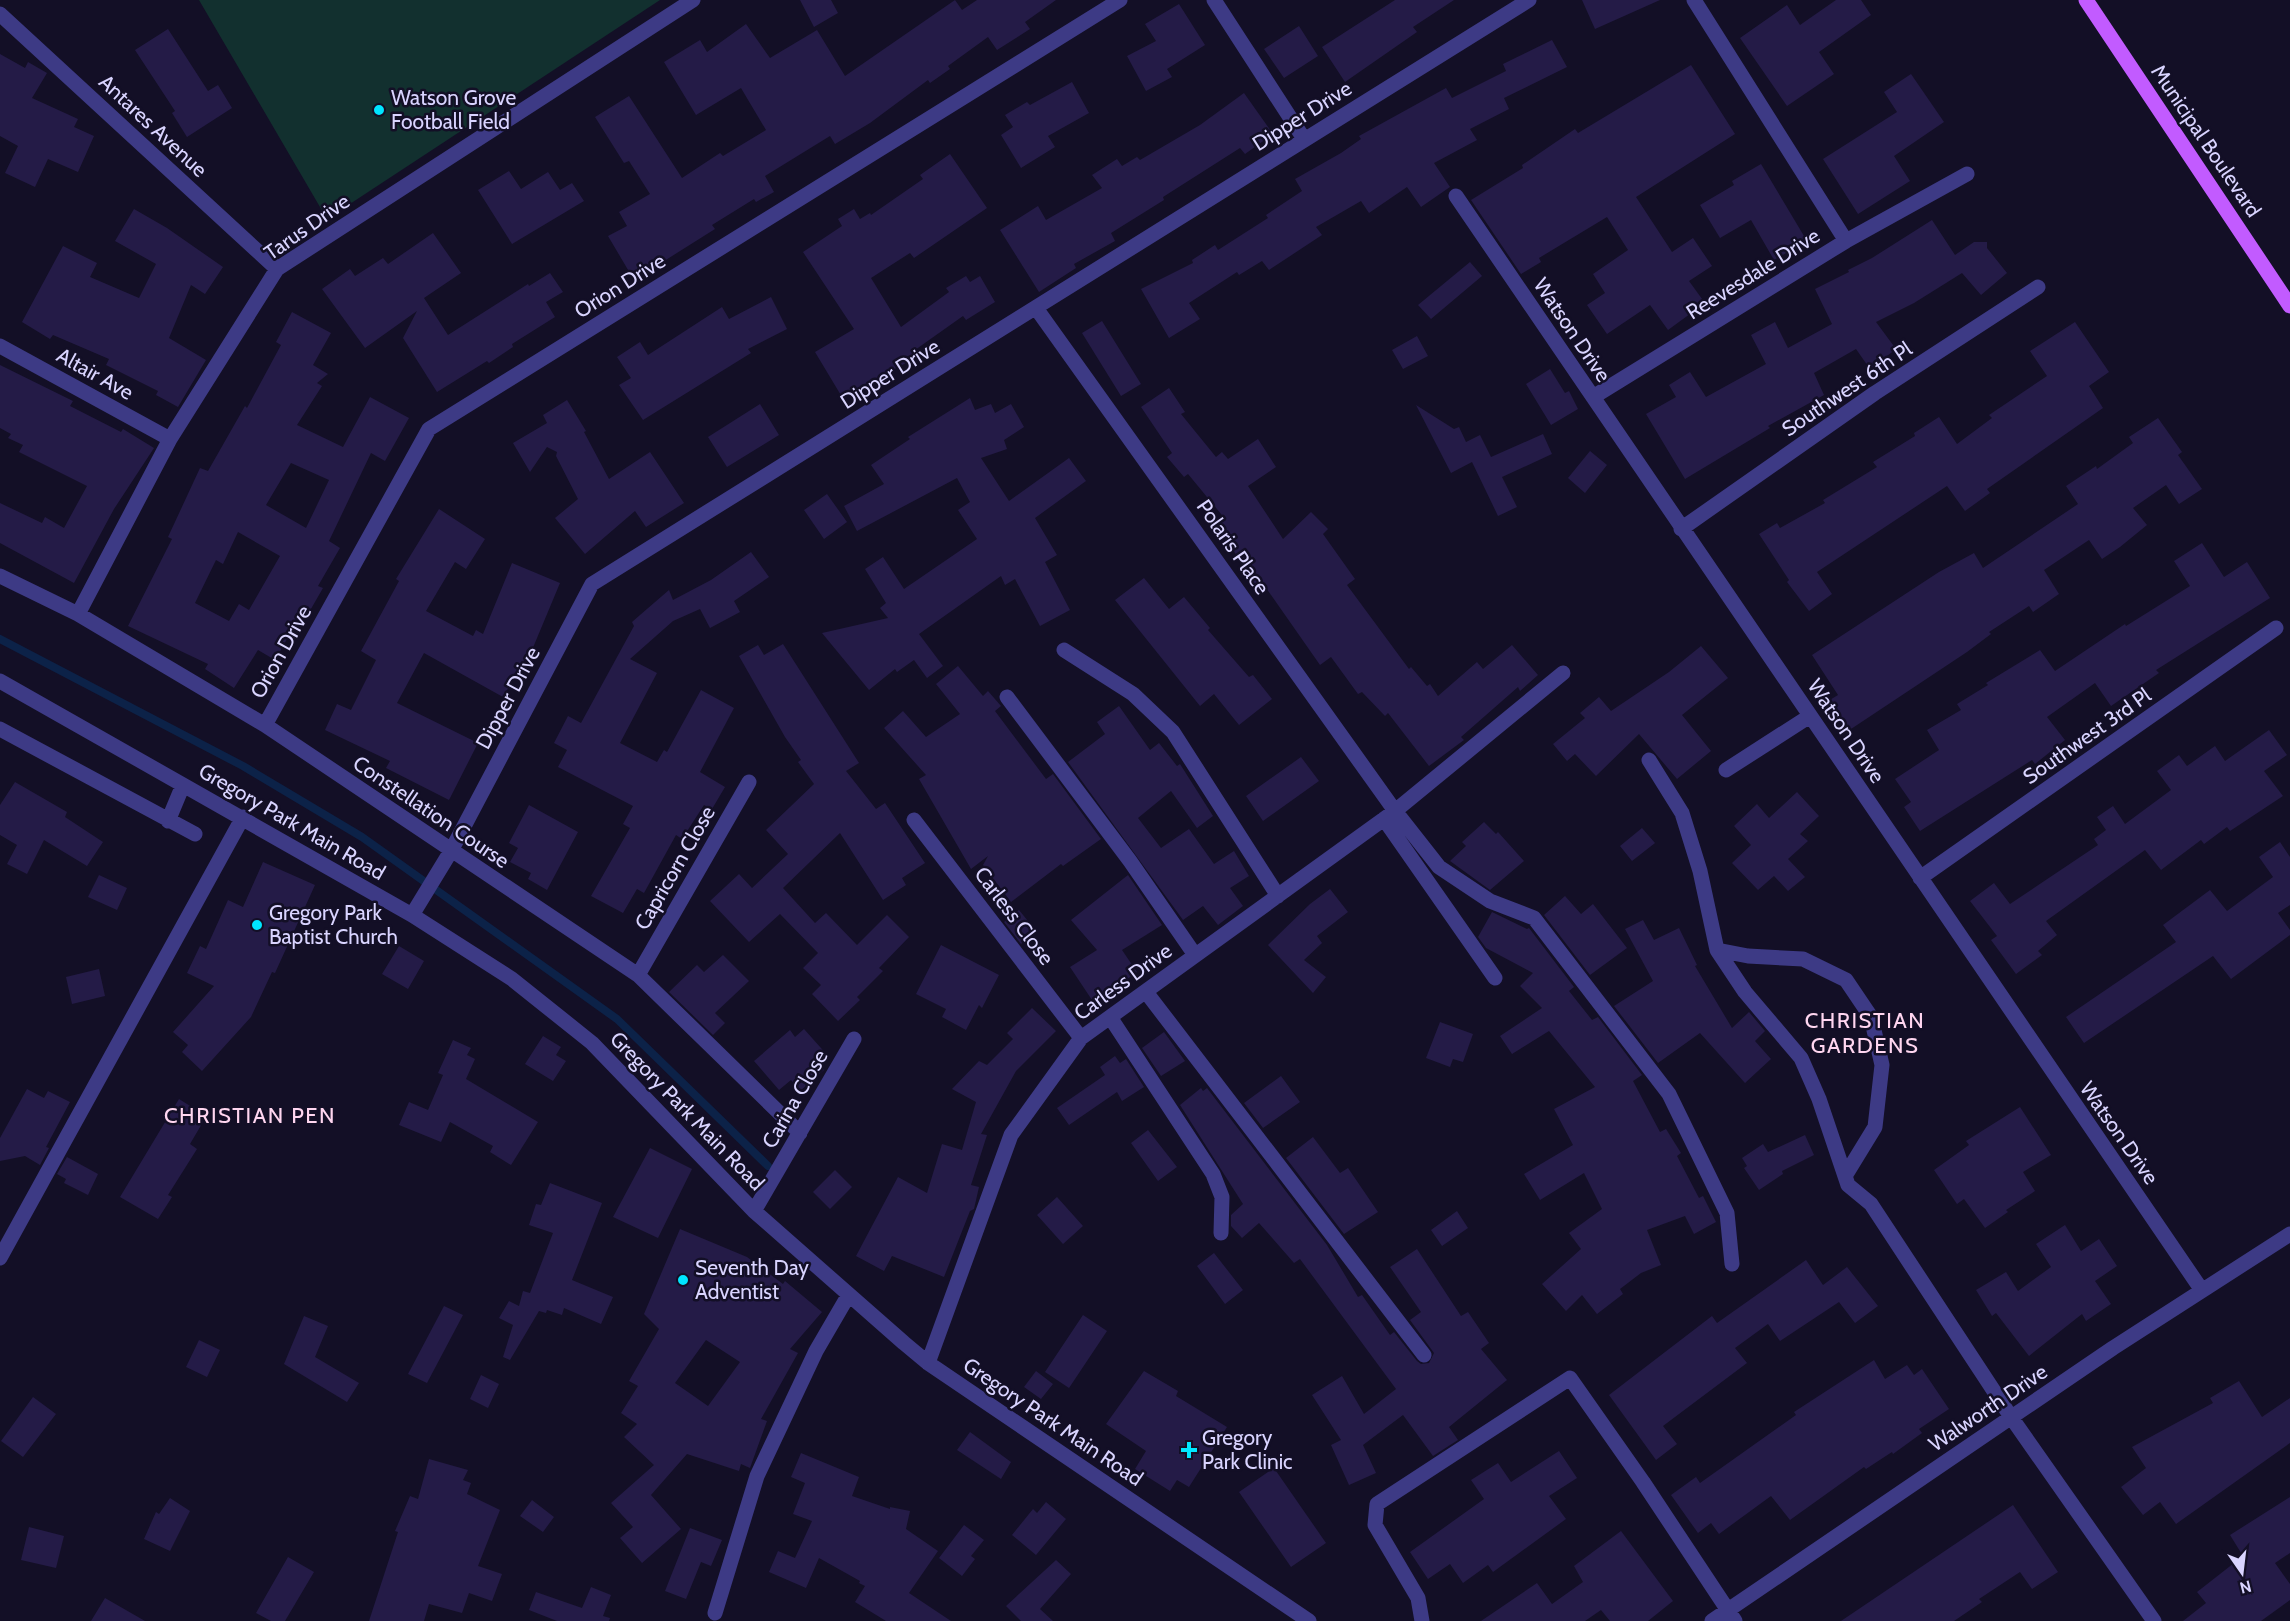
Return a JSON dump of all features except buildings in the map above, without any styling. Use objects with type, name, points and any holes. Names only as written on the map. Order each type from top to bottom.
[{"type":"main road","name":"Municipal Boulevard","points":[[2086,0],[2290,306]]},
{"type":"street","name":"Tarus Drive","points":[[78,614],[170,439],[277,269],[693,0]]},
{"type":"street","name":"Orion Drive","points":[[265,725],[429,429],[1120,0]]},
{"type":"street","points":[[1214,0],[1304,139]]},
{"type":"street","name":"Dipper Drive","points":[[414,913],[451,851],[592,584],[1529,0]]},
{"type":"street","name":"Reevesdale Drive","points":[[1593,397],[1846,241],[1694,0]]},
{"type":"street","name":"Antares Avenue","points":[[0,14],[277,269]]},
{"type":"street","points":[[1846,241],[1967,174]]},
{"type":"street","name":"Watson Drive","points":[[1456,196],[2201,1290]]},
{"type":"street","name":"Southwest 6th Pl","points":[[1681,529],[1875,393],[2038,287]]},
{"type":"street","name":"Polaris Place","points":[[1036,308],[1390,815]]},
{"type":"street","name":"Altair Ave","points":[[0,346],[170,439]]},
{"type":"street","name":"Constellation Course","points":[[0,576],[78,614],[265,725],[638,975],[800,1133]]},
{"type":"street","name":"Southwest 3rd Pl","points":[[1920,878],[2276,628]]},
{"type":"street","points":[[1064,650],[1133,694],[1173,732],[1278,896]]},
{"type":"street","name":"Carless Drive","points":[[928,1363],[1011,1135],[1081,1038],[1390,815],[1563,673]]},
{"type":"street","name":"Gregory Park Main Road","points":[[0,681],[414,913],[512,979],[592,1043],[848,1296],[928,1363],[1309,1621]]},
{"type":"street","points":[[1007,697],[1130,861],[1195,955]]},
{"type":"street","points":[[1726,770],[1810,716]]},
{"type":"street","points":[[0,729],[195,834]]},
{"type":"street","points":[[1649,760],[1682,813],[1700,871],[1717,950],[1744,992],[1801,1058],[1819,1099],[1848,1185],[1871,1204],[2011,1418],[2154,1621]]},
{"type":"street","name":"Capricorn Close","points":[[638,975],[749,782]]},
{"type":"street","points":[[168,821],[183,785]]},
{"type":"street","points":[[1390,815],[1495,978]]},
{"type":"street","points":[[1390,815],[1439,867],[1490,901],[1534,918],[1669,1094],[1727,1213],[1732,1264]]},
{"type":"street","points":[[0,1258],[243,817]]},
{"type":"street","name":"Carless Close","points":[[914,819],[1081,1038]]},
{"type":"street","points":[[1717,950],[1748,956],[1803,958],[1846,980],[1871,1017],[1882,1065],[1875,1127],[1845,1176]]},
{"type":"street","points":[[1146,992],[1424,1355]]},
{"type":"street","points":[[1110,1017],[1213,1174],[1222,1197],[1221,1233]]},
{"type":"street","name":"Carina Close","points":[[758,1206],[854,1039]]},
{"type":"street","name":"Walworth Drive","points":[[1712,1621],[1731,1615],[2011,1418],[2201,1290],[2290,1234]]},
{"type":"street","points":[[715,1613],[757,1476],[816,1351],[848,1296]]},
{"type":"street","points":[[1422,1621],[1418,1598],[1375,1525],[1377,1504],[1570,1378],[1643,1482],[1731,1615]]},
{"type":"green space","name":"Watson Grove Football Field","points":[[199,0],[660,0],[327,219]]},
{"type":"waterway","points":[[0,639],[243,766],[362,837],[617,1019],[768,1166]]},
{"type":"place","name":"Watson Grove Football Field","points":[[379,110]]},
{"type":"place","name":"Gregory Park Baptist Church","points":[[257,925]]},
{"type":"place","name":"Seventh Day Adventist","points":[[683,1280]]},
{"type":"place","name":"Gregory Park Clinic","points":[[1189,1450]]},
{"type":"district","name":"CHRISTIAN GARDENS","points":[[1865,1032]]},
{"type":"district","name":"CHRISTIAN PEN","points":[[250,1115]]}]
